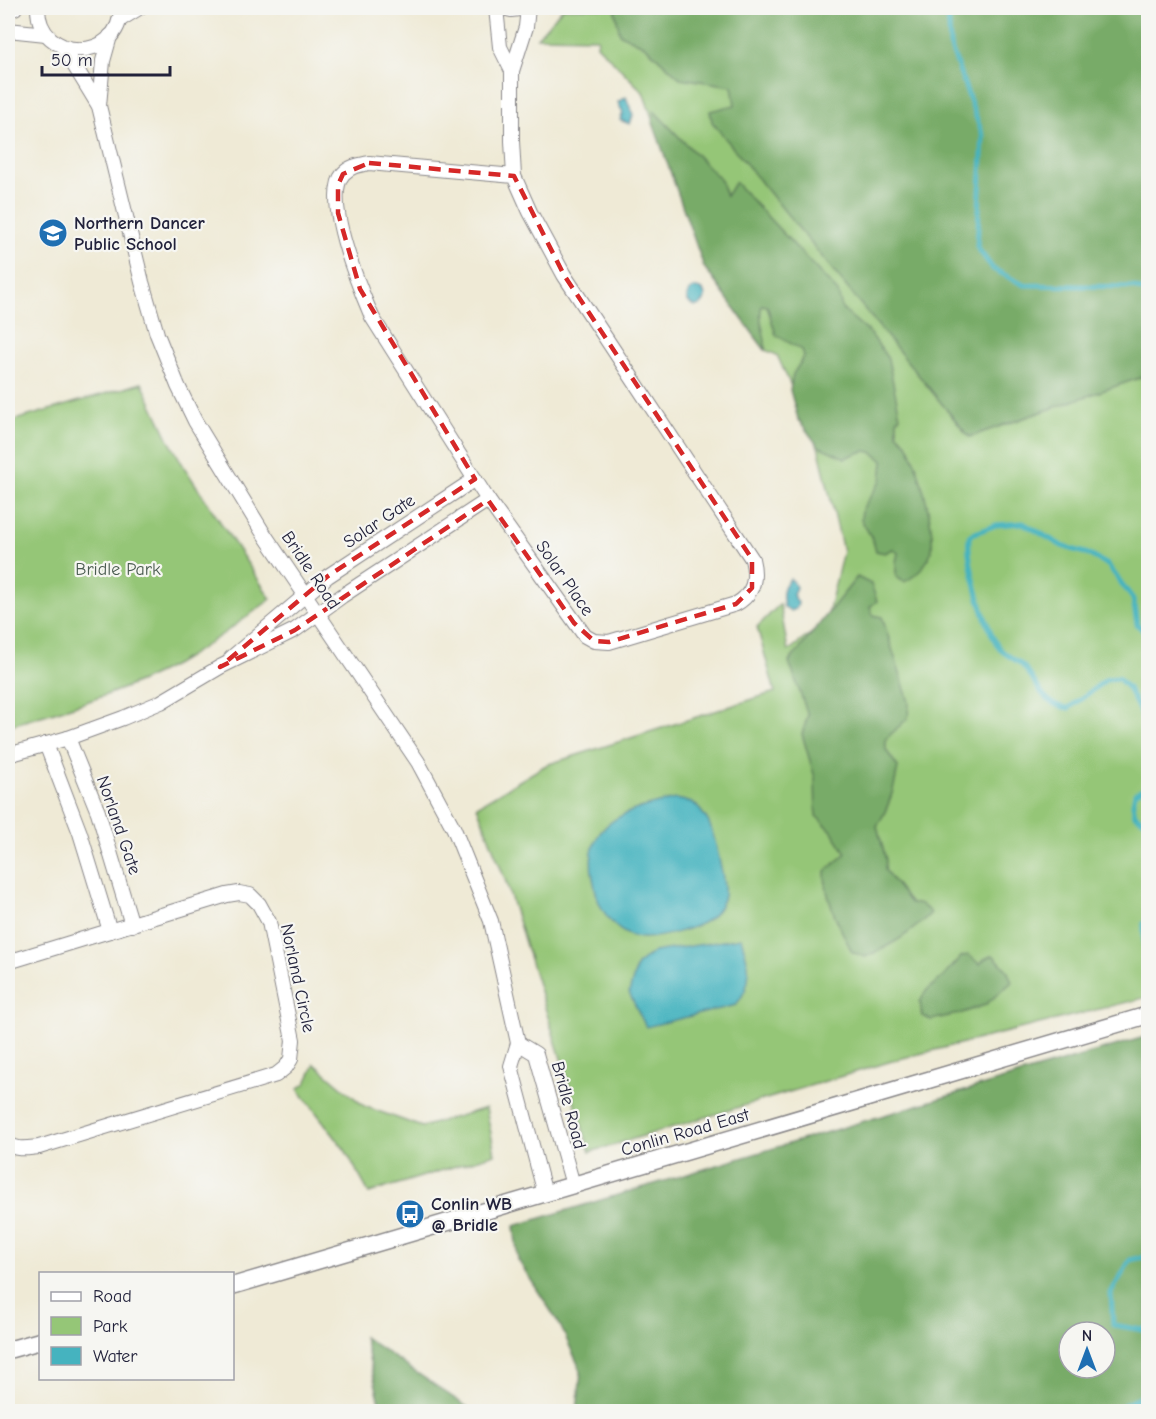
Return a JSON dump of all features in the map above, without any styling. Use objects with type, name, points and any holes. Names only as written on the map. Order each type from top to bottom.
[{"type":"street","points":[[8,11],[15,8]]},
{"type":"street","points":[[38,8],[38,16],[46,34],[63,47],[82,50],[104,43],[121,13],[139,8]]},
{"type":"street","name":"Solar Place","points":[[496,8],[500,47],[512,71]]},
{"type":"street","points":[[502,8],[511,10],[528,8]]},
{"type":"street","name":"Solar Place","points":[[514,176],[369,163],[355,166],[343,174],[338,185],[337,206],[345,244],[372,317],[488,500],[585,636],[594,641],[609,642],[736,604],[745,599],[752,588],[755,571],[752,559],[564,275],[530,212],[514,176],[512,71],[526,27],[528,8]]},
{"type":"street","points":[[8,30],[46,34]]},
{"type":"street","name":"Bridle Road","points":[[99,106],[103,61],[110,36]]},
{"type":"street","name":"Bridle Road","points":[[63,47],[99,106],[157,334],[195,422],[227,476],[418,762],[454,829],[491,921],[518,1043],[511,1066],[545,1194]]},
{"type":"street","name":"Solar Gate","points":[[220,668],[328,576],[475,479]]},
{"type":"street","points":[[8,755],[68,738],[161,702],[220,668],[295,630],[488,500]]},
{"type":"street","name":"Norland Gate","points":[[68,738],[98,812],[132,925]]},
{"type":"street","points":[[46,744],[80,833],[110,931]]},
{"type":"street","name":"Norland Circle","points":[[8,962],[227,896],[239,893],[250,895],[259,904],[269,922],[294,1050],[286,1067],[276,1075],[56,1142],[24,1149],[10,1146],[8,1143]]},
{"type":"street","name":"Conlin Road East","points":[[234,1285],[1148,1016]]},
{"type":"street","name":"Bridle Road","points":[[518,1043],[536,1054],[573,1185]]},
{"type":"street","points":[[8,1350],[39,1341]]},
{"type":"highlighted area","points":[[369,163],[514,176],[564,275],[752,559],[752,588],[736,604],[609,642],[594,641],[574,623],[488,500],[295,630],[220,667],[328,576],[475,479],[360,289],[338,213],[338,185],[343,174]]},
{"type":"green space","points":[[563,8],[1148,8],[1148,997],[899,1059],[590,1152],[506,882],[477,806],[546,765],[775,692],[757,627],[780,604],[788,651],[826,622],[843,551],[818,446],[777,355],[765,350],[704,267],[643,92],[597,45],[598,38],[537,37]]},
{"type":"green space","points":[[617,8],[1148,8],[1148,375],[969,437],[712,122],[710,111],[735,105],[732,86],[680,78],[645,46],[620,34],[615,12]]},
{"type":"green space","points":[[654,111],[720,179],[726,196],[735,182],[838,292],[842,309],[871,334],[888,359],[900,416],[897,420],[897,433],[909,447],[917,469],[925,496],[932,537],[931,553],[926,563],[914,576],[904,582],[896,577],[898,553],[893,549],[885,553],[876,551],[872,538],[861,520],[862,509],[881,481],[883,461],[873,453],[865,451],[845,458],[818,446],[798,419],[790,390],[793,374],[804,357],[802,350],[776,335],[767,306],[762,305],[765,350],[704,267],[652,120]]},
{"type":"green space","name":"Bridle Park","points":[[142,383],[186,470],[271,599],[200,649],[156,674],[94,700],[8,726],[8,422]]},
{"type":"green space","points":[[857,577],[871,584],[877,601],[870,607],[873,615],[882,617],[909,702],[908,718],[886,739],[886,750],[898,767],[890,798],[877,826],[886,860],[885,870],[911,904],[921,904],[931,913],[900,938],[865,957],[852,952],[834,913],[828,893],[825,872],[846,853],[831,830],[816,816],[815,778],[802,734],[808,715],[789,662]]},
{"type":"green space","points":[[968,955],[980,964],[984,959],[993,955],[1007,970],[1012,982],[985,1005],[931,1020],[922,1016],[920,1002],[926,991],[943,977],[961,957]]},
{"type":"green space","points":[[1148,1036],[1148,1411],[577,1411],[581,1371],[560,1325],[518,1260],[514,1226]]},
{"type":"green space","points":[[315,1064],[364,1106],[422,1127],[486,1108],[495,1154],[369,1193],[345,1150],[298,1089],[306,1083]]},
{"type":"green space","points":[[364,1337],[473,1411],[382,1411]]},
{"type":"water","points":[[626,97],[633,115],[630,124],[620,120],[623,113],[618,102]]},
{"type":"water","points":[[692,288],[700,288],[705,293],[703,304],[692,306],[687,301],[687,293]]},
{"type":"water","points":[[790,579],[796,587],[793,595],[798,603],[796,609],[791,611],[784,607],[783,595],[785,585]]},
{"type":"water","points":[[676,799],[697,806],[708,821],[721,870],[723,898],[709,919],[700,924],[654,937],[631,936],[612,922],[598,900],[591,858],[595,843],[602,830],[613,820],[642,807]]},
{"type":"water","points":[[741,938],[749,973],[746,988],[736,1005],[646,1027],[629,993],[637,965],[654,952]]},
{"type":"waterway","points":[[948,8],[950,45],[983,136],[977,247],[993,269],[1024,285],[1133,287],[1148,293]]},
{"type":"waterway","points":[[1148,636],[1137,624],[1133,599],[1108,565],[1088,554],[1062,546],[1023,523],[996,525],[970,535],[970,558],[978,594],[989,629],[1001,650],[1023,666],[1042,693],[1060,706],[1069,708],[1107,679],[1118,678],[1128,688],[1148,728]]},
{"type":"waterway","points":[[1148,786],[1135,793],[1133,804],[1135,815],[1148,823]]},
{"type":"waterway","points":[[1148,919],[1144,923],[1144,945],[1148,953]]},
{"type":"waterway","points":[[1148,1256],[1130,1260],[1111,1293],[1113,1325],[1143,1330],[1148,1327]]},
{"type":"waterway","points":[[1111,1412],[1148,1393]]},
{"type":"place","name":"Northern Dancer Public School","points":[[53,233]]},
{"type":"place","name":"Conlin WB @ Bridle","points":[[410,1214]]}]
